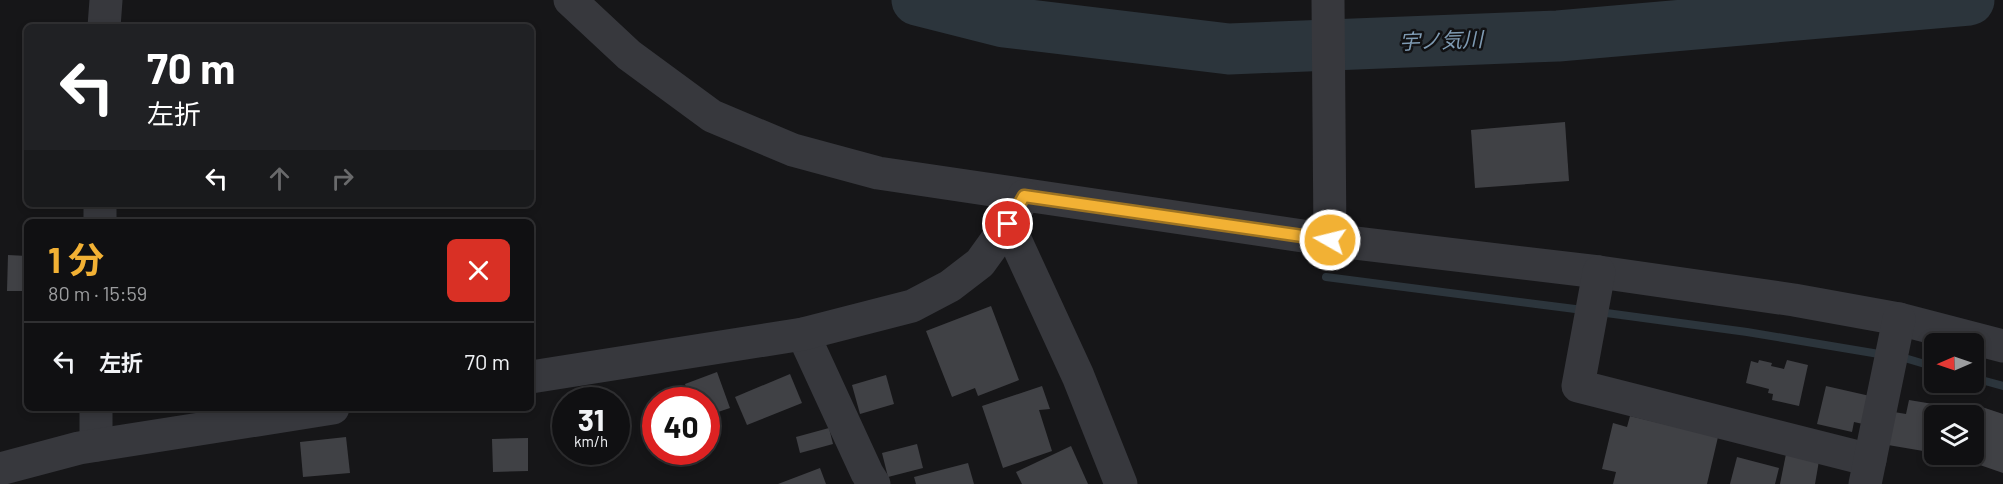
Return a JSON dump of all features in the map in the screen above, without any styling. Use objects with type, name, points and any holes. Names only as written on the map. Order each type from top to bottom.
[{"type":"street","points":[[104,24],[106,0]]},
{"type":"street","points":[[570,0],[629,55],[712,116],[793,150],[878,173],[1330,240],[1599,272],[1794,300],[1899,320],[2003,346]]},
{"type":"street","points":[[1328,0],[1330,240]]},
{"type":"street","points":[[534,377],[803,334],[912,306],[950,286],[980,263],[1008,224],[1024,196]]},
{"type":"street","points":[[1008,224],[1078,376],[1122,484]]},
{"type":"street","points":[[1599,272],[1578,386],[1867,472],[1899,320]]},
{"type":"street","points":[[803,334],[874,484]]},
{"type":"street","points":[[96,411],[96,445]]},
{"type":"street","points":[[0,469],[79,448],[314,411]]},
{"type":"building","points":[[1565,122],[1569,181],[1475,188],[1471,130]]},
{"type":"building","points":[[8,255],[24,256],[24,291],[7,291]]},
{"type":"building","points":[[991,306],[1019,380],[978,396],[975,388],[952,397],[926,331]]},
{"type":"building","points":[[1759,360],[1784,369],[1787,360],[1808,365],[1799,406],[1772,400],[1773,394],[1768,393],[1769,389],[1746,383],[1751,361],[1758,363]]},
{"type":"building","points":[[717,372],[730,408],[720,411],[720,387],[686,387],[685,384]]},
{"type":"building","points":[[790,374],[802,403],[747,425],[735,397]]},
{"type":"building","points":[[886,375],[894,404],[860,414],[852,385]]},
{"type":"building","points":[[1042,386],[1050,409],[1039,410],[1052,451],[1003,468],[982,406]]},
{"type":"building","points":[[1826,386],[1870,396],[1863,424],[1854,422],[1852,432],[1817,424]]},
{"type":"building","points":[[1909,400],[1939,405],[1924,405],[1924,451],[1888,445],[1894,412],[1906,414]]},
{"type":"building","points":[[1984,408],[2003,414],[2003,473],[1980,465],[1984,465]]},
{"type":"building","points":[[1630,416],[1718,437],[1707,484],[1613,484],[1616,472],[1602,469],[1613,423],[1627,427]]},
{"type":"building","points":[[829,428],[833,444],[800,453],[796,437]]},
{"type":"building","points":[[346,437],[350,473],[303,477],[300,442]]},
{"type":"building","points":[[528,438],[528,471],[493,472],[492,439]]},
{"type":"building","points":[[917,444],[923,468],[888,477],[882,453]]},
{"type":"building","points":[[1071,446],[1088,484],[1022,484],[1016,472]]},
{"type":"building","points":[[1787,449],[1820,455],[1815,484],[1780,484]]},
{"type":"building","points":[[1737,457],[1779,468],[1775,484],[1730,484]]},
{"type":"building","points":[[968,463],[974,484],[916,484],[914,477]]},
{"type":"building","points":[[820,468],[826,484],[778,484]]},
{"type":"waterway","name":"宇ノ気川","points":[[917,0],[1004,22],[1229,49],[1558,36],[1969,0]]},
{"type":"waterway","points":[[1326,277],[1583,310]]},
{"type":"waterway","points":[[1599,312],[1747,332],[1879,354]]},
{"type":"waterway","points":[[1908,359],[1924,364]]},
{"type":"waterway","points":[[1984,381],[2003,386]]},
{"type":"route","points":[[1008,224],[1024,196],[1330,240]]}]
